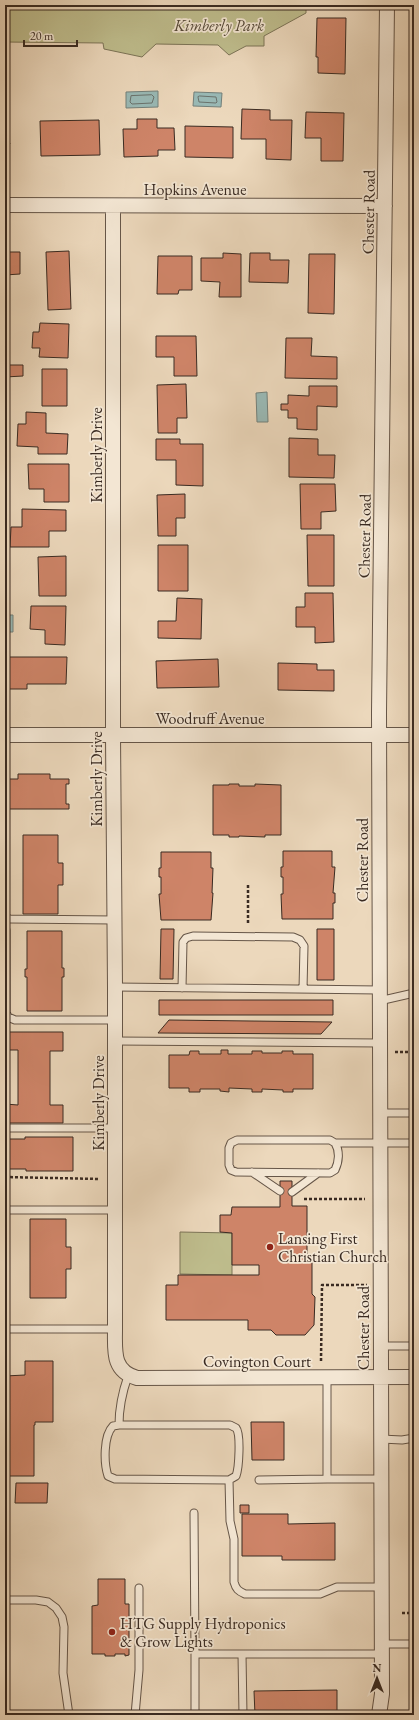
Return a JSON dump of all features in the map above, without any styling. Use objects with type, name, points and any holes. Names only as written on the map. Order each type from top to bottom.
[{"type":"street","name":"Chester Road","points":[[379,1715],[382,1694],[382,1649],[380,1479],[379,735],[387,5]]},
{"type":"street","name":"Hopkins Avenue","points":[[5,205],[385,206]]},
{"type":"street","name":"Kimberly Drive","points":[[113,206],[115,1352],[117,1363],[121,1370],[128,1376]]},
{"type":"street","name":"Woodruff Avenue","points":[[5,735],[414,735]]},
{"type":"street","name":"Covington Court","points":[[128,1376],[137,1378],[414,1377]]},
{"type":"lane","points":[[5,918],[114,920]]},
{"type":"lane","points":[[6,930],[6,1012],[8,1017],[15,1020],[115,1020]]},
{"type":"lane","points":[[182,988],[183,942],[186,938],[194,936],[293,937],[300,940],[304,946],[303,988]]},
{"type":"lane","points":[[115,987],[303,988],[379,996],[414,993]]},
{"type":"lane","points":[[115,1041],[379,1043]]},
{"type":"lane","points":[[380,1113],[414,1113]]},
{"type":"lane","points":[[5,1128],[115,1128]]},
{"type":"lane","points":[[237,1140],[330,1140],[335,1143],[338,1148],[338,1165],[336,1170],[330,1173],[236,1172],[231,1170],[229,1165],[229,1148],[231,1142],[237,1140]]},
{"type":"lane","points":[[335,1143],[414,1143]]},
{"type":"lane","points":[[251,1172],[280,1191]]},
{"type":"lane","points":[[292,1192],[318,1173]]},
{"type":"lane","points":[[5,1210],[115,1210]]},
{"type":"lane","points":[[5,1329],[115,1329]]},
{"type":"lane","points":[[380,1346],[414,1346]]},
{"type":"lane","points":[[119,1425],[119,1409],[128,1376]]},
{"type":"lane","points":[[324,1378],[327,1479]]},
{"type":"lane","points":[[119,1425],[230,1426],[236,1428],[238,1434],[238,1469],[236,1476],[230,1480],[115,1479],[108,1476],[106,1470],[106,1436],[113,1426],[119,1425]]},
{"type":"lane","points":[[381,1440],[402,1440],[414,1438]]},
{"type":"lane","points":[[259,1480],[380,1479]]},
{"type":"lane","points":[[230,1480],[230,1521],[234,1539],[234,1582],[239,1592],[245,1594],[320,1594],[337,1587],[381,1587]]},
{"type":"lane","points":[[194,1513],[195,1715]]},
{"type":"lane","points":[[134,1715],[139,1670],[139,1588]]},
{"type":"lane","points":[[5,1600],[36,1600],[48,1602],[56,1608],[62,1617],[64,1627],[63,1673],[69,1715]]},
{"type":"lane","points":[[195,1654],[242,1654],[382,1649],[414,1644]]},
{"type":"lane","points":[[242,1654],[243,1715]]},
{"type":"path","points":[[248,885],[248,937]]},
{"type":"path","points":[[5,1177],[115,1180]]},
{"type":"path","points":[[299,1199],[380,1199]]},
{"type":"path","points":[[324,1378],[322,1285],[380,1285]]},
{"type":"path","points":[[402,1613],[414,1613]]},
{"type":"green space","name":"Kimberly Park","points":[[5,5],[306,5],[306,13],[264,36],[264,46],[246,46],[229,55],[218,45],[156,44],[142,57],[104,49],[103,43],[5,42]]},
{"type":"green space","points":[[180,1232],[232,1233],[232,1275],[180,1274]]},
{"type":"water","points":[[158,91],[158,107],[126,108],[126,92]]},
{"type":"water","points":[[194,92],[222,93],[221,107],[193,106]]},
{"type":"water","points":[[267,392],[268,422],[257,422],[256,393]]},
{"type":"water","points":[[5,615],[13,615],[13,632],[5,632]]},
{"type":"building","points":[[318,5],[344,5],[344,8],[318,7]]},
{"type":"building","points":[[317,18],[346,18],[345,74],[318,73],[318,57],[316,57]]},
{"type":"building","points":[[242,109],[270,110],[270,120],[292,120],[291,160],[266,159],[266,139],[241,139]]},
{"type":"building","points":[[306,112],[344,113],[343,161],[321,161],[321,138],[305,138]]},
{"type":"building","points":[[137,119],[157,119],[157,128],[174,128],[175,150],[158,150],[158,156],[124,157],[123,129],[137,129]]},
{"type":"building","points":[[99,120],[100,155],[41,156],[40,121]]},
{"type":"building","points":[[185,126],[233,127],[233,158],[185,157]]},
{"type":"building","points":[[5,131],[10,144],[5,147]]},
{"type":"building","points":[[69,251],[71,309],[48,310],[46,252]]},
{"type":"building","points":[[5,252],[20,252],[20,274],[5,275]]},
{"type":"building","points":[[223,253],[241,254],[241,297],[219,297],[220,282],[201,281],[201,258],[223,258]]},
{"type":"building","points":[[250,253],[270,253],[270,260],[289,260],[288,283],[249,282]]},
{"type":"building","points":[[309,254],[335,254],[334,314],[308,313]]},
{"type":"building","points":[[158,256],[192,256],[192,290],[179,290],[178,294],[157,294]]},
{"type":"building","points":[[40,323],[69,324],[68,358],[39,357],[40,348],[32,348],[33,332],[39,332]]},
{"type":"building","points":[[156,336],[196,336],[197,376],[174,376],[174,357],[156,357]]},
{"type":"building","points":[[286,338],[312,338],[311,356],[337,357],[337,379],[285,378]]},
{"type":"building","points":[[5,365],[23,365],[23,376],[5,377]]},
{"type":"building","points":[[42,369],[67,369],[67,406],[42,406]]},
{"type":"building","points":[[186,384],[187,418],[177,418],[177,433],[158,433],[157,385]]},
{"type":"building","points":[[309,386],[337,386],[337,407],[317,406],[317,430],[297,429],[297,418],[288,418],[288,410],[281,410],[281,404],[288,404],[288,395],[309,396]]},
{"type":"building","points":[[26,412],[46,413],[46,433],[68,434],[67,454],[38,454],[38,447],[17,446],[18,424],[26,424]]},
{"type":"building","points":[[289,438],[318,439],[318,455],[335,455],[334,478],[289,477]]},
{"type":"building","points":[[156,439],[180,439],[180,444],[203,444],[203,486],[176,485],[176,460],[156,460]]},
{"type":"building","points":[[28,464],[69,464],[69,502],[44,502],[44,489],[29,489]]},
{"type":"building","points":[[300,484],[335,484],[336,511],[321,512],[321,529],[301,529]]},
{"type":"building","points":[[185,494],[185,518],[176,518],[176,536],[158,536],[157,495]]},
{"type":"building","points":[[22,509],[66,510],[66,531],[49,531],[49,547],[10,547],[11,527],[22,527]]},
{"type":"building","points":[[307,535],[334,535],[334,586],[308,586]]},
{"type":"building","points":[[158,545],[188,545],[188,591],[158,591]]},
{"type":"building","points":[[66,556],[66,596],[39,596],[38,557]]},
{"type":"building","points":[[305,593],[333,593],[334,642],[315,643],[315,627],[296,627],[296,607],[305,607]]},
{"type":"building","points":[[177,598],[202,599],[201,639],[158,638],[158,621],[176,621]]},
{"type":"building","points":[[31,606],[66,606],[65,645],[45,644],[45,630],[30,629]]},
{"type":"building","points":[[5,657],[67,657],[66,684],[27,684],[27,689],[5,689]]},
{"type":"building","points":[[218,659],[219,687],[157,688],[156,661]]},
{"type":"building","points":[[278,663],[317,664],[317,670],[334,670],[334,691],[278,690]]},
{"type":"building","points":[[18,774],[50,774],[50,779],[69,779],[69,784],[66,784],[66,804],[69,804],[69,809],[5,809],[5,779],[18,779]]},
{"type":"building","points":[[239,784],[239,786],[255,786],[255,784],[281,785],[281,835],[265,835],[265,837],[229,837],[229,835],[213,835],[213,785]]},
{"type":"building","points":[[23,835],[58,835],[58,863],[63,863],[63,885],[58,885],[58,914],[23,914]]},
{"type":"building","points":[[283,851],[332,851],[332,867],[335,867],[333,893],[335,893],[335,903],[333,903],[333,919],[282,919],[281,894],[283,894],[283,877],[281,877],[281,867],[283,867]]},
{"type":"building","points":[[161,852],[211,852],[211,868],[213,868],[213,893],[211,920],[161,920],[159,894],[161,894],[161,877],[159,877],[159,868],[161,868]]},
{"type":"building","points":[[161,929],[174,929],[173,979],[160,979]]},
{"type":"building","points":[[317,929],[334,929],[334,980],[317,980]]},
{"type":"building","points":[[27,931],[62,931],[62,968],[64,968],[64,977],[62,977],[62,1011],[27,1011],[27,977],[25,977],[25,969],[27,969]]},
{"type":"building","points":[[159,1000],[333,1000],[333,1015],[159,1015]]},
{"type":"building","points":[[169,1020],[332,1022],[321,1034],[158,1033]]},
{"type":"building","points":[[5,1032],[63,1032],[63,1051],[50,1051],[50,1105],[63,1105],[63,1123],[5,1123],[5,1104],[18,1105],[18,1050],[5,1050]]},
{"type":"building","points":[[221,1050],[228,1050],[228,1054],[252,1054],[252,1051],[262,1051],[262,1053],[282,1053],[282,1051],[293,1051],[293,1054],[313,1054],[313,1089],[293,1089],[293,1092],[283,1092],[283,1090],[262,1089],[262,1092],[252,1092],[252,1089],[229,1088],[229,1092],[220,1091],[220,1089],[200,1089],[200,1092],[189,1092],[189,1088],[169,1088],[169,1055],[189,1055],[190,1051],[199,1051],[199,1054],[221,1054]]},
{"type":"building","points":[[25,1137],[73,1137],[73,1171],[26,1171],[26,1169],[5,1169],[5,1139],[25,1139]]},
{"type":"building","name":"Lansing First Christian Church","points":[[280,1181],[292,1181],[292,1206],[307,1206],[307,1261],[312,1261],[312,1294],[315,1297],[314,1325],[305,1335],[276,1335],[271,1330],[248,1330],[248,1320],[166,1320],[166,1285],[178,1285],[178,1275],[259,1275],[259,1265],[232,1265],[232,1233],[220,1232],[220,1215],[231,1215],[232,1207],[280,1207]]},
{"type":"building","points":[[30,1219],[66,1219],[66,1247],[71,1247],[71,1269],[66,1269],[66,1298],[30,1298]]},
{"type":"building","points":[[25,1361],[53,1361],[53,1422],[35,1422],[34,1476],[5,1476],[5,1376],[25,1375]]},
{"type":"building","points":[[251,1422],[284,1422],[284,1460],[252,1460]]},
{"type":"building","points":[[5,1482],[8,1482],[8,1503],[5,1503]]},
{"type":"building","points":[[16,1483],[48,1483],[47,1503],[15,1503]]},
{"type":"building","points":[[240,1505],[249,1505],[249,1513],[240,1513]]},
{"type":"building","points":[[242,1514],[288,1514],[288,1524],[335,1523],[335,1560],[282,1560],[282,1556],[242,1556]]},
{"type":"building","points":[[98,1579],[125,1579],[125,1604],[129,1604],[129,1655],[125,1656],[125,1654],[115,1654],[115,1656],[105,1656],[105,1654],[92,1654],[92,1606],[98,1605]]},
{"type":"building","points":[[337,1690],[337,1715],[255,1715],[254,1691]]},
{"type":"place","name":"Lansing First Christian Church","points":[[270,1247]]},
{"type":"place","name":"HTG Supply Hydroponics & Grow Lights","points":[[112,1632]]}]
